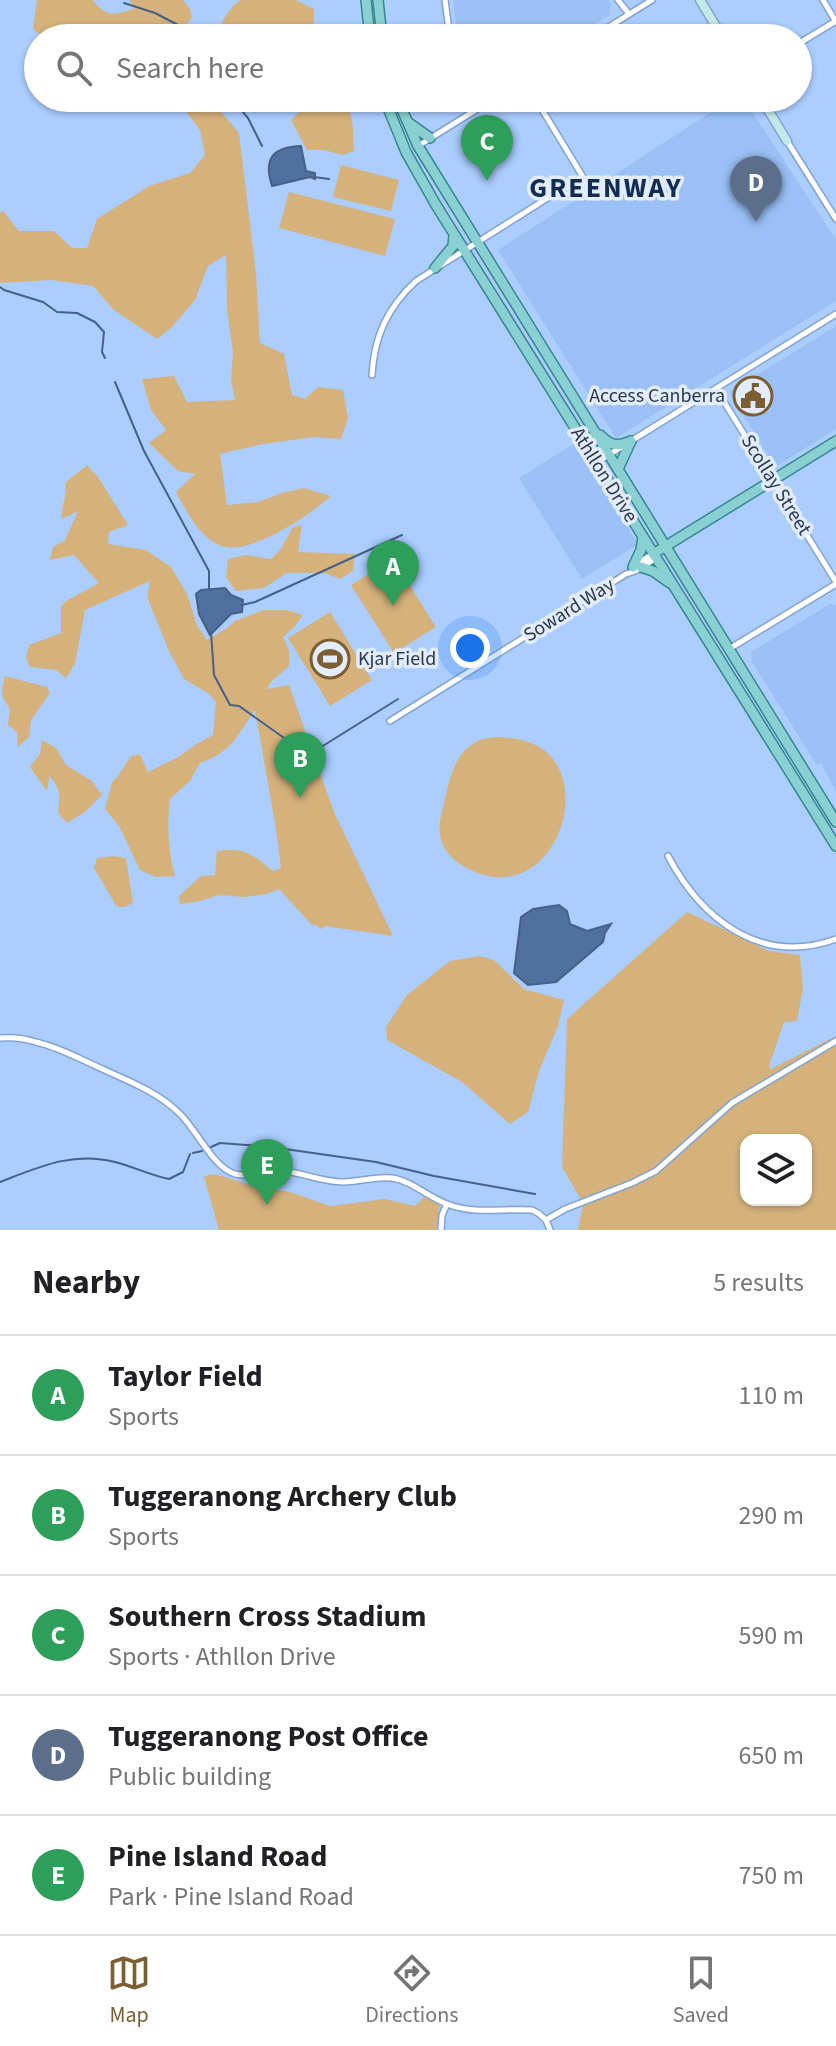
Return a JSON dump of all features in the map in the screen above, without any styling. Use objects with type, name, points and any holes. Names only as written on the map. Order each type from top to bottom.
[{"type":"main road","points":[[366,0],[369,24]]},
{"type":"main road","points":[[378,0],[381,24]]},
{"type":"main road","name":"Athllon Drive","points":[[389,112],[396,131],[454,235],[836,846]]},
{"type":"main road","name":"Athllon Drive","points":[[402,112],[418,146],[836,822]]},
{"type":"main road","points":[[406,121],[430,138]]},
{"type":"main road","points":[[396,131],[406,144],[418,146]]},
{"type":"main road","points":[[418,146],[414,157],[427,189]]},
{"type":"main road","points":[[435,268],[453,246],[454,235]]},
{"type":"main road","points":[[592,427],[611,444],[617,446],[631,441]]},
{"type":"main road","points":[[618,469],[631,441]]},
{"type":"main road","name":"Soward Way","points":[[655,556],[836,441]]},
{"type":"main road","name":"Soward Way","points":[[774,482],[836,448]]},
{"type":"main road","points":[[643,537],[633,569],[653,571],[673,585]]},
{"type":"main road","points":[[706,639],[717,651],[729,649]]},
{"type":"main road","points":[[729,649],[725,661],[737,688]]},
{"type":"street","points":[[445,0],[448,24]]},
{"type":"street","points":[[618,0],[629,14]]},
{"type":"street","points":[[613,24],[652,0]]},
{"type":"street","points":[[700,0],[715,24]]},
{"type":"street","points":[[812,36],[836,21],[823,0]]},
{"type":"street","points":[[418,146],[471,112]]},
{"type":"street","points":[[372,375],[376,341],[385,319],[408,288],[477,241],[583,177],[544,112]]},
{"type":"street","points":[[769,112],[836,219]]},
{"type":"street","points":[[596,462],[836,314]]},
{"type":"street","name":"Scollay Street","points":[[716,389],[836,583]]},
{"type":"street","name":"Soward Way","points":[[390,721],[655,556]]},
{"type":"street","points":[[729,649],[836,583]]},
{"type":"street","points":[[668,856],[693,895],[713,916],[739,934],[757,942],[790,947],[836,939]]},
{"type":"street","points":[[0,1038],[19,1038],[51,1046],[152,1093],[179,1113],[197,1132],[215,1161],[234,1174],[282,1171],[343,1182],[392,1178],[447,1204],[478,1211],[532,1210],[546,1220],[550,1230]]},
{"type":"street","points":[[546,1220],[656,1171],[732,1103],[836,1041]]},
{"type":"street","points":[[441,1230],[447,1204]]},
{"type":"shaded area","points":[[37,0],[93,0],[102,10],[115,14],[134,9],[130,0],[183,0],[192,18],[187,24],[34,24]]},
{"type":"shaded area","points":[[241,0],[296,0],[314,9],[314,24],[221,24],[232,7]]},
{"type":"shaded area","points":[[453,0],[608,0],[611,4],[610,15],[595,24],[456,24]]},
{"type":"shaded area","points":[[186,112],[221,112],[239,133],[256,273],[260,343],[284,354],[292,395],[305,399],[318,387],[343,390],[348,418],[341,439],[314,437],[220,454],[227,505],[258,502],[304,488],[331,496],[309,514],[246,546],[219,545],[193,522],[176,492],[195,474],[178,471],[149,443],[166,430],[151,410],[142,379],[174,376],[187,402],[235,400],[231,380],[233,352],[227,310],[226,255],[208,266],[195,300],[157,339],[114,310],[93,286],[52,280],[0,282],[0,213],[3,211],[19,231],[54,231],[72,248],[87,248],[97,219],[149,186],[190,173],[205,155],[200,130]]},
{"type":"shaded area","points":[[299,112],[350,112],[354,151],[342,155],[324,150],[307,150],[291,120]]},
{"type":"shaded area","points":[[711,112],[752,112],[836,240],[836,301],[616,438],[498,250]]},
{"type":"shaded area","points":[[488,115],[504,141],[478,157],[462,131]]},
{"type":"shaded area","points":[[301,146],[306,171],[315,173],[315,179],[310,177],[272,186],[269,168],[273,156],[283,149]]},
{"type":"shaded area","points":[[341,165],[399,180],[391,211],[333,197]]},
{"type":"shaded area","points":[[289,192],[395,219],[385,256],[279,228]]},
{"type":"shaded area","points":[[836,326],[836,429],[775,467],[729,392]]},
{"type":"shaded area","points":[[575,443],[638,544],[582,579],[519,478]]},
{"type":"shaded area","points":[[87,465],[128,525],[109,532],[108,544],[146,550],[171,567],[187,594],[197,625],[207,640],[235,621],[264,610],[286,610],[303,615],[283,637],[289,650],[289,666],[267,689],[289,685],[334,812],[393,936],[325,926],[321,929],[311,924],[279,889],[267,894],[245,897],[219,895],[180,904],[179,896],[201,876],[215,875],[217,851],[241,851],[273,871],[281,868],[255,710],[233,742],[219,754],[200,763],[190,781],[170,799],[169,838],[175,876],[155,877],[140,870],[119,826],[105,809],[112,782],[131,756],[140,754],[148,772],[213,735],[216,702],[209,694],[184,679],[147,597],[150,581],[85,610],[75,664],[66,678],[56,670],[30,667],[26,658],[29,645],[61,633],[61,607],[66,601],[99,583],[74,555],[50,560],[53,547],[65,540],[78,511],[62,519],[65,483]]},
{"type":"shaded area","points":[[302,525],[298,552],[355,554],[353,571],[340,579],[325,573],[287,573],[264,588],[236,591],[226,577],[228,559],[245,555],[271,559],[293,527]]},
{"type":"shaded area","points":[[393,559],[436,627],[394,653],[351,585]]},
{"type":"shaded area","points":[[225,588],[231,595],[243,600],[242,612],[231,614],[210,635],[199,614],[196,594],[201,590]]},
{"type":"shaded area","points":[[830,604],[836,605],[836,792],[821,763],[817,765],[752,662],[751,652]]},
{"type":"shaded area","name":"Kjar Field","points":[[330,612],[372,680],[330,706],[288,638]]},
{"type":"shaded area","points":[[5,676],[47,687],[50,693],[31,720],[29,737],[18,747],[17,732],[8,725],[10,709],[3,698]]},
{"type":"shaded area","points":[[499,737],[531,743],[541,748],[558,766],[565,790],[564,816],[555,840],[540,861],[519,874],[493,877],[463,866],[452,857],[441,841],[439,827],[450,778],[462,754],[483,739]]},
{"type":"shaded area","points":[[42,740],[56,748],[66,765],[92,781],[102,795],[85,812],[67,823],[58,813],[56,784],[49,776],[46,790],[30,767],[40,754]]},
{"type":"shaded area","points":[[97,858],[126,858],[133,903],[124,907],[117,907],[94,868]]},
{"type":"shaded area","points":[[559,905],[567,911],[570,924],[587,931],[611,924],[603,942],[556,982],[528,985],[514,973],[521,917],[533,909]]},
{"type":"shaded area","points":[[687,912],[769,951],[800,955],[803,988],[797,1021],[784,1022],[769,1066],[771,1069],[836,1036],[836,1230],[578,1230],[583,1203],[562,1167],[567,1019]]},
{"type":"shaded area","points":[[479,956],[494,960],[524,989],[564,1000],[528,1112],[510,1124],[462,1082],[387,1040],[386,1027],[407,995],[450,961]]},
{"type":"shaded area","points":[[210,1174],[268,1191],[290,1192],[330,1206],[385,1199],[415,1206],[425,1196],[440,1205],[436,1230],[219,1230],[204,1177]]},
{"type":"waterway","points":[[124,3],[176,24]]},
{"type":"waterway","points":[[243,112],[262,146]]},
{"type":"waterway","points":[[314,177],[329,179]]},
{"type":"waterway","points":[[0,287],[43,302],[57,312],[77,313],[95,322],[104,332],[102,352],[105,358]]},
{"type":"waterway","points":[[115,382],[144,451],[209,571],[209,589]]},
{"type":"waterway","points":[[242,605],[255,602],[402,535]]},
{"type":"waterway","points":[[211,632],[214,675],[230,705],[239,706],[308,753],[398,699]]},
{"type":"waterway","points":[[211,1147],[220,1143],[271,1147],[376,1162],[535,1194]]},
{"type":"waterway","points":[[193,1153],[202,1151]]},
{"type":"waterway","points":[[0,1182],[56,1162],[85,1158],[115,1162],[169,1179],[183,1172],[190,1154]]},
{"type":"place","name":"Southern Cross Stadium","points":[[487,181]]},
{"type":"place","name":"Tuggeranong Post Office","points":[[756,222]]},
{"type":"place","name":"Access Canberra","points":[[753,396]]},
{"type":"place","name":"Taylor Field","points":[[393,606]]},
{"type":"place","name":"Kjar Field","points":[[330,659]]},
{"type":"place","name":"Tuggeranong Archery Club","points":[[300,798]]},
{"type":"place","name":"Pine Island Road","points":[[267,1205]]},
{"type":"district","name":"GREENWAY","points":[[606,188]]}]
